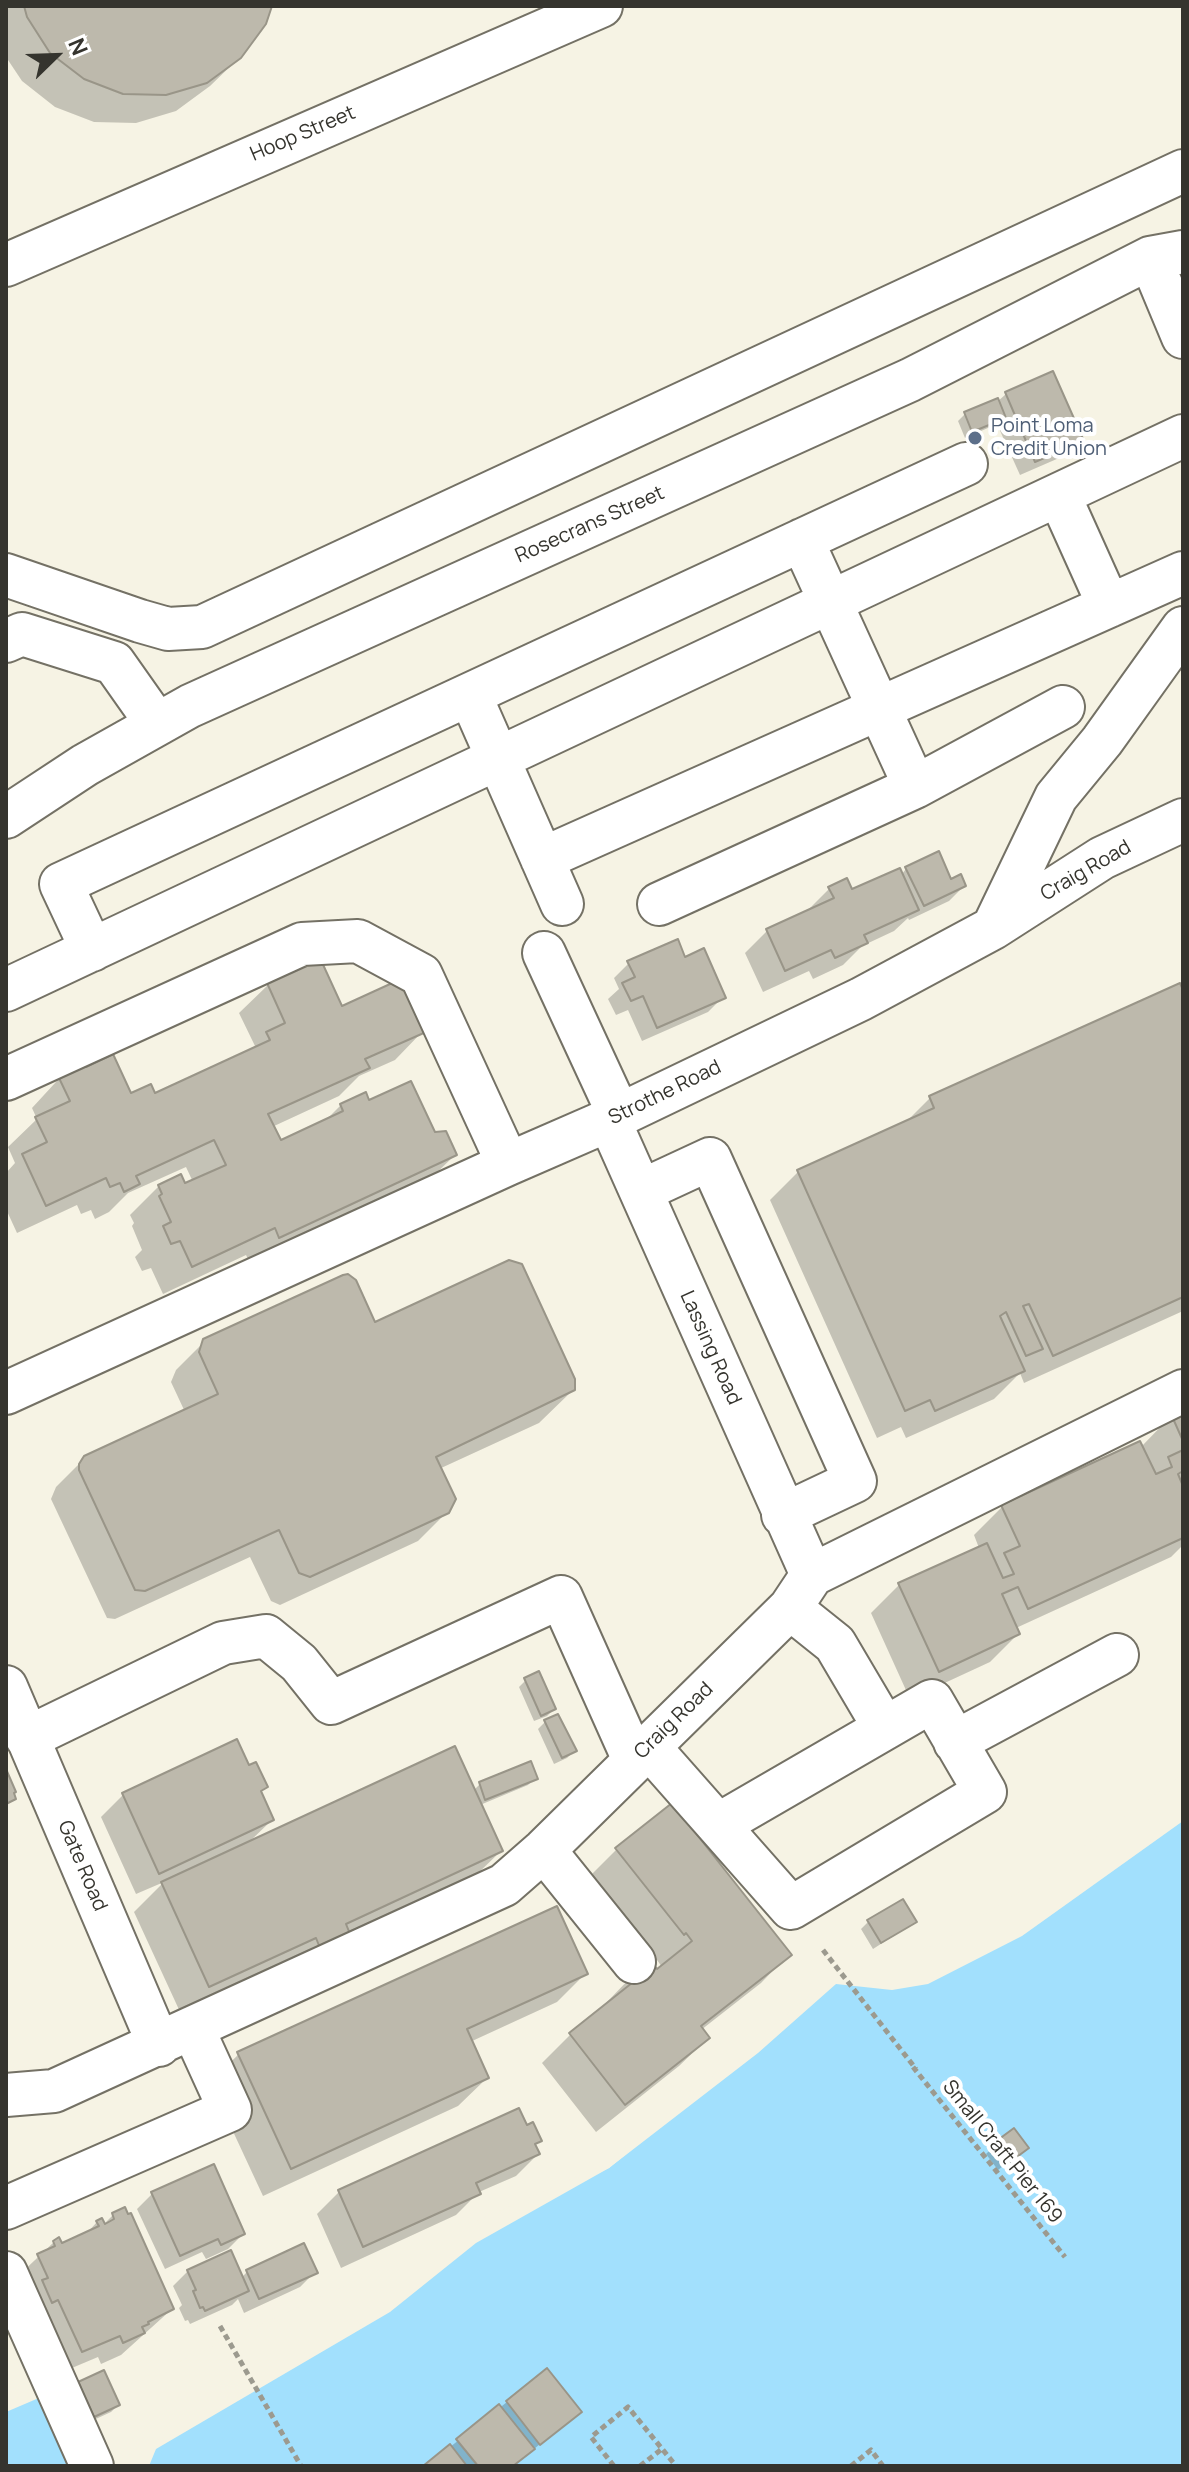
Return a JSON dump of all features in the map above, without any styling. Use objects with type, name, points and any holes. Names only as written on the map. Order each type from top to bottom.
[{"type":"street","name":"Hoop Street","points":[[6,265],[601,6]]},
{"type":"street","points":[[6,575],[168,629],[202,627],[1183,171]]},
{"type":"street","points":[[1166,255],[1183,337]]},
{"type":"street","name":"Rosecrans Street","points":[[6,817],[85,765],[157,724],[245,681],[910,380],[1166,255]]},
{"type":"street","points":[[6,990],[1183,436]]},
{"type":"street","points":[[92,950],[61,884],[966,464]]},
{"type":"street","points":[[1059,495],[1109,606]]},
{"type":"street","points":[[802,540],[915,787]]},
{"type":"street","points":[[542,859],[1183,573]]},
{"type":"street","points":[[993,928],[1056,797],[1102,741],[1183,628]]},
{"type":"street","points":[[6,641],[22,634],[114,663],[157,724]]},
{"type":"street","points":[[470,695],[562,904]]},
{"type":"street","points":[[659,904],[915,787],[1063,707]]},
{"type":"street","name":"Craig Road","points":[[993,928],[1102,858],[1183,820]]},
{"type":"street","name":"Strothe Road","points":[[6,1393],[614,1118],[861,999],[993,928]]},
{"type":"street","points":[[6,1079],[302,944],[358,941],[421,975],[508,1164]]},
{"type":"street","name":"Lassing Road","points":[[544,953],[614,1118],[641,1191],[783,1515],[801,1591]]},
{"type":"street","points":[[641,1191],[710,1159],[855,1481],[783,1515]]},
{"type":"street","name":"Craig Road","points":[[6,2095],[54,2091],[504,1885],[544,1850],[801,1591],[1183,1391]]},
{"type":"street","points":[[801,1591],[884,1727]]},
{"type":"street","points":[[27,1738],[223,1643],[266,1636],[299,1663],[331,1703],[561,1597],[641,1753],[718,1825],[791,1908],[985,1792],[932,1701],[718,1825]]},
{"type":"street","points":[[955,1742],[1117,1655]]},
{"type":"street","name":"Gate Road","points":[[6,1687],[27,1738],[176,2037],[230,2110],[6,2208]]},
{"type":"street","points":[[544,1850],[634,1962]]},
{"type":"street","points":[[6,2273],[92,2466]]},
{"type":"path","points":[[823,1950],[934,2092]]},
{"type":"path","name":"Small Craft Pier 169","points":[[913,2067],[1065,2257]]},
{"type":"path","points":[[220,2326],[301,2466]]},
{"type":"path","points":[[614,2466],[591,2437],[628,2407],[676,2466]]},
{"type":"path","points":[[640,2466],[662,2449]]},
{"type":"path","points":[[851,2466],[871,2450],[883,2466]]},
{"type":"water","points":[[1183,1778],[1183,2466],[6,2466],[6,2412],[74,2383],[90,2417],[609,2168],[833,1982],[940,1948],[1035,1888]]},
{"type":"pier","points":[[1183,1774],[1183,1821],[1022,1936],[928,1984],[892,1990],[836,1984],[758,2053],[609,2168],[476,2243],[390,2312],[156,2449],[149,2466],[105,2466],[89,2417],[117,2405],[111,2393],[364,2277],[474,2222],[606,2164],[831,1978],[938,1944],[1032,1884]]},
{"type":"building","points":[[24,6],[272,6],[266,24],[241,58],[207,83],[166,95],[123,94],[84,79],[50,53],[27,17]]},
{"type":"building","points":[[1053,371],[1084,441],[1035,462],[1005,392]]},
{"type":"building","points":[[998,398],[1006,418],[972,432],[964,412]]},
{"type":"building","points":[[939,851],[951,879],[961,874],[966,886],[924,906],[905,867]]},
{"type":"building","points":[[900,868],[919,910],[864,935],[868,943],[835,958],[831,950],[785,971],[766,929],[834,898],[828,887],[847,878],[852,889]]},
{"type":"building","points":[[678,939],[685,957],[704,948],[726,998],[657,1028],[643,996],[631,1001],[622,983],[635,977],[627,961]]},
{"type":"building","points":[[320,958],[342,1006],[401,979],[426,1032],[365,1059],[370,1068],[268,1114],[281,1140],[343,1111],[340,1104],[366,1092],[369,1100],[411,1081],[435,1132],[446,1131],[457,1155],[279,1238],[275,1228],[192,1267],[180,1241],[171,1244],[163,1226],[171,1222],[159,1196],[162,1194],[158,1185],[181,1174],[185,1183],[226,1165],[214,1140],[136,1176],[140,1184],[124,1192],[120,1183],[110,1187],[106,1178],[46,1206],[22,1154],[47,1142],[35,1117],[70,1101],[59,1078],[68,1074],[66,1069],[83,1061],[86,1067],[113,1054],[131,1093],[151,1084],[155,1093],[270,1040],[266,1032],[285,1023],[267,983]]},
{"type":"building","points":[[1180,983],[1183,990],[1183,1297],[1053,1356],[1029,1304],[1023,1306],[1043,1349],[1026,1356],[1006,1312],[1000,1316],[1025,1371],[935,1411],[930,1400],[905,1411],[797,1170],[934,1108],[929,1096]]},
{"type":"building","points":[[509,1260],[522,1264],[575,1379],[575,1390],[436,1457],[456,1499],[449,1513],[310,1577],[299,1573],[279,1530],[145,1591],[135,1590],[79,1470],[79,1464],[84,1456],[218,1394],[199,1352],[203,1339],[343,1275],[348,1274],[356,1280],[375,1322]]},
{"type":"building","points":[[1183,1408],[1183,1441],[1171,1414]]},
{"type":"building","points":[[1140,1441],[1156,1474],[1172,1467],[1168,1457],[1183,1450],[1183,1471],[1178,1474],[1183,1486],[1183,1538],[1028,1609],[1018,1587],[1002,1594],[1020,1634],[939,1672],[898,1583],[987,1543],[1003,1578],[1014,1574],[1004,1553],[1020,1546],[1001,1505]]},
{"type":"building","points":[[539,1671],[556,1709],[541,1716],[524,1678]]},
{"type":"building","points":[[558,1714],[577,1751],[562,1758],[544,1720]]},
{"type":"building","points":[[237,1739],[249,1765],[256,1762],[268,1787],[261,1791],[274,1820],[159,1874],[122,1793]]},
{"type":"building","points":[[455,1746],[503,1851],[346,1924],[350,1934],[320,1948],[316,1938],[209,1987],[161,1882]]},
{"type":"building","points":[[531,1761],[538,1779],[485,1800],[479,1782]]},
{"type":"building","points":[[6,1769],[16,1799],[6,1804]]},
{"type":"building","points":[[672,1803],[792,1955],[701,2026],[710,2038],[625,2105],[569,2033],[654,1965],[657,1969],[692,1941],[615,1848]]},
{"type":"building","points":[[903,1899],[917,1922],[881,1943],[867,1920]]},
{"type":"building","points":[[557,1906],[588,1974],[467,2029],[489,2078],[291,2169],[237,2052]]},
{"type":"building","points":[[519,2108],[527,2125],[533,2122],[542,2141],[535,2144],[540,2154],[476,2183],[481,2194],[363,2247],[338,2190]]},
{"type":"building","points":[[1014,2128],[1029,2148],[1006,2165],[991,2145]]},
{"type":"building","points":[[214,2164],[245,2234],[221,2245],[218,2239],[180,2256],[151,2192]]},
{"type":"building","points":[[125,2207],[128,2214],[131,2213],[174,2309],[148,2322],[142,2327],[145,2333],[123,2343],[120,2336],[82,2352],[58,2300],[52,2303],[42,2280],[48,2278],[37,2254],[55,2246],[53,2241],[59,2237],[62,2243],[99,2226],[96,2221],[102,2218],[105,2224],[114,2219],[112,2213]]},
{"type":"building","points":[[304,2243],[318,2273],[259,2299],[246,2270]]},
{"type":"building","points":[[231,2250],[249,2291],[205,2311],[203,2307],[200,2308],[187,2270]]},
{"type":"building","points":[[547,2368],[582,2412],[540,2445],[506,2401]]},
{"type":"building","points":[[104,2370],[120,2405],[94,2417],[78,2382]]},
{"type":"building","points":[[499,2404],[535,2449],[513,2466],[478,2466],[456,2439]]},
{"type":"building","points":[[450,2444],[467,2466],[423,2466]]},
{"type":"place","name":"Point Loma Credit Union","points":[[975,438]]}]
